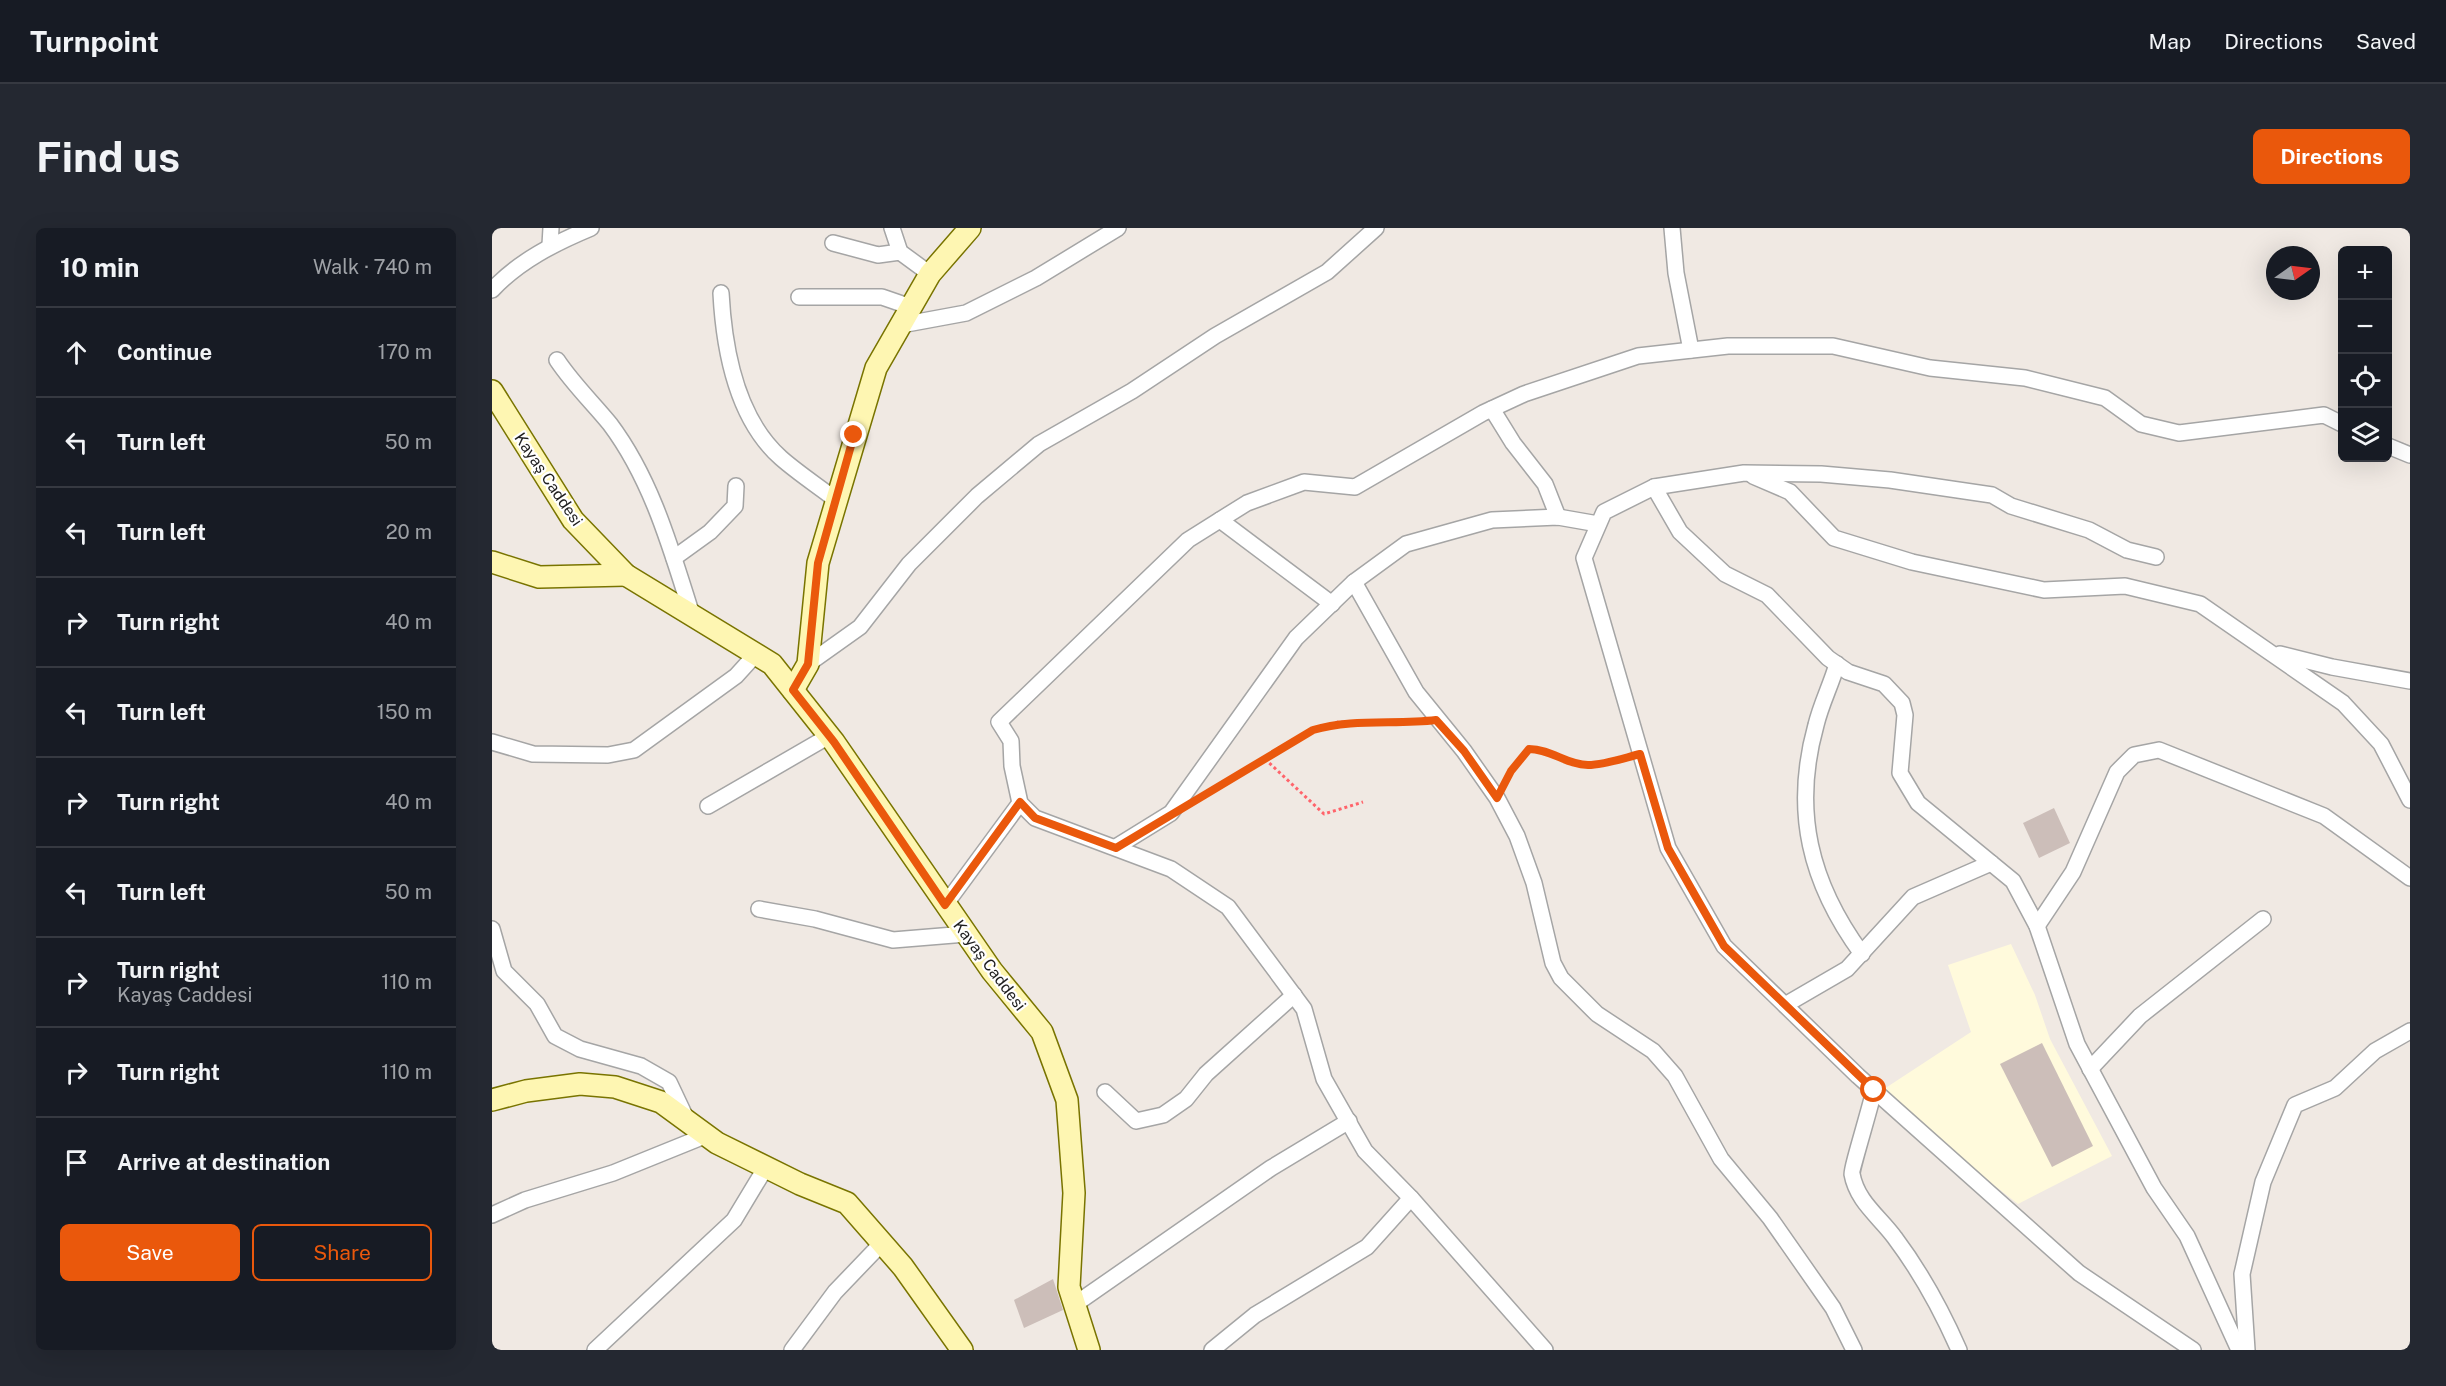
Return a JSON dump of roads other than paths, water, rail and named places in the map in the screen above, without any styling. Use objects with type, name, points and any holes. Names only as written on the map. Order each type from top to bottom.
[{"type":"street","points":[[550,245],[551,228]]},
{"type":"street","points":[[492,290],[501,280],[550,245],[591,228]]},
{"type":"street","points":[[892,228],[900,252],[930,274]]},
{"type":"street","points":[[793,690],[808,664],[818,563],[876,368],[930,274],[970,228]]},
{"type":"street","points":[[799,297],[882,297],[906,316],[966,313],[1035,278],[1118,228]]},
{"type":"street","points":[[808,664],[860,627],[909,564],[977,496],[1040,444],[1132,391],[1215,336],[1327,272],[1376,228]]},
{"type":"street","points":[[1672,228],[1676,273],[1691,350]]},
{"type":"street","points":[[833,243],[878,255],[900,252]]},
{"type":"street","points":[[721,293],[726,347],[743,402],[758,431],[780,457],[836,500]]},
{"type":"street","points":[[1545,1350],[1411,1198],[1365,1151],[1324,1079],[1304,1009],[1228,907],[1172,869],[1035,818],[1020,802],[1012,766],[1011,741],[999,722],[1188,540],[1247,502],[1305,482],[1355,487],[1492,409],[1524,394],[1638,356],[1728,346],[1833,346],[1930,368],[2025,378],[2105,398],[2141,424],[2179,433],[2324,415],[2338,422]]},
{"type":"street","points":[[557,360],[574,386],[610,424],[641,475],[674,558],[692,615]]},
{"type":"street","name":"Kayaş Caddesi","points":[[492,391],[573,519],[626,574],[772,664],[829,736],[992,971],[1042,1032],[1067,1100],[1074,1193],[1069,1287],[1089,1350]]},
{"type":"street","points":[[1492,409],[1513,443],[1545,484],[1558,517]]},
{"type":"street","points":[[2392,448],[2410,455]]},
{"type":"street","points":[[1744,473],[1790,492],[1834,538],[1912,562],[2044,590],[2126,586],[2200,604],[2343,703],[2381,744],[2410,800]]},
{"type":"street","points":[[2156,557],[2127,550],[2090,530],[2011,506],[1992,495],[1890,480],[1821,474],[1744,473],[1654,487],[1604,512],[1584,558],[1668,848],[1724,946],[1874,1090],[2079,1273],[2187,1349]]},
{"type":"street","points":[[674,558],[710,532],[735,506],[736,486]]},
{"type":"street","points":[[1654,487],[1680,532],[1725,574],[1767,595],[1837,664],[1848,672],[1884,684],[1902,703],[1905,715],[1900,773],[1918,802],[2013,881],[2037,926],[2077,1044],[2154,1188],[2187,1236],[2239,1350]]},
{"type":"street","points":[[1116,848],[1171,813],[1296,638],[1354,582],[1406,544],[1492,520],[1558,517],[1598,524]]},
{"type":"street","points":[[1220,520],[1332,603]]},
{"type":"street","points":[[492,562],[539,577],[626,574]]},
{"type":"street","points":[[1354,582],[1396,661],[1436,720],[1464,751],[1497,798],[1526,856],[1553,963],[1561,978],[1597,1014],[1642,1042],[1668,1068],[1685,1093],[1721,1159],[1733,1177],[1770,1218],[1837,1314],[1854,1350]]},
{"type":"street","points":[[2271,652],[2332,667],[2410,681]]},
{"type":"street","points":[[492,742],[533,754],[608,755],[634,750],[736,676],[756,654]]},
{"type":"street","points":[[1837,664],[1816,724],[1807,775],[1806,832],[1819,877],[1835,914],[1862,954]]},
{"type":"street","points":[[708,806],[829,736]]},
{"type":"street","points":[[2037,926],[2073,872],[2117,772],[2134,754],[2159,750],[2324,816],[2410,878]]},
{"type":"street","points":[[945,905],[1020,802]]},
{"type":"street","points":[[1785,1005],[1847,969],[1913,897],[1991,863]]},
{"type":"street","points":[[759,909],[814,919],[893,940],[966,934]]},
{"type":"street","points":[[2090,1069],[2140,1016],[2263,919]]},
{"type":"street","points":[[492,929],[498,973],[537,1004],[555,1036],[580,1049],[641,1066],[669,1082],[688,1121]]},
{"type":"street","points":[[1105,1092],[1136,1121],[1163,1115],[1186,1099],[1206,1074],[1294,995]]},
{"type":"street","points":[[2247,1350],[2242,1274],[2264,1182],[2295,1105],[2335,1088],[2375,1051],[2410,1031]]},
{"type":"street","points":[[492,1100],[526,1091],[580,1084],[615,1087],[661,1102],[707,1136],[766,1167],[847,1203],[903,1267],[962,1350]]},
{"type":"street","points":[[1874,1090],[1865,1132],[1852,1172],[1861,1199],[1894,1237],[1936,1300],[1959,1350]]},
{"type":"street","points":[[1074,1305],[1271,1168],[1348,1121]]},
{"type":"street","points":[[492,1215],[525,1200],[612,1173],[707,1136]]},
{"type":"street","points":[[595,1350],[734,1220],[766,1167]]},
{"type":"street","points":[[1212,1350],[1255,1315],[1367,1246],[1411,1198]]},
{"type":"street","points":[[792,1350],[835,1292],[882,1243]]}]
